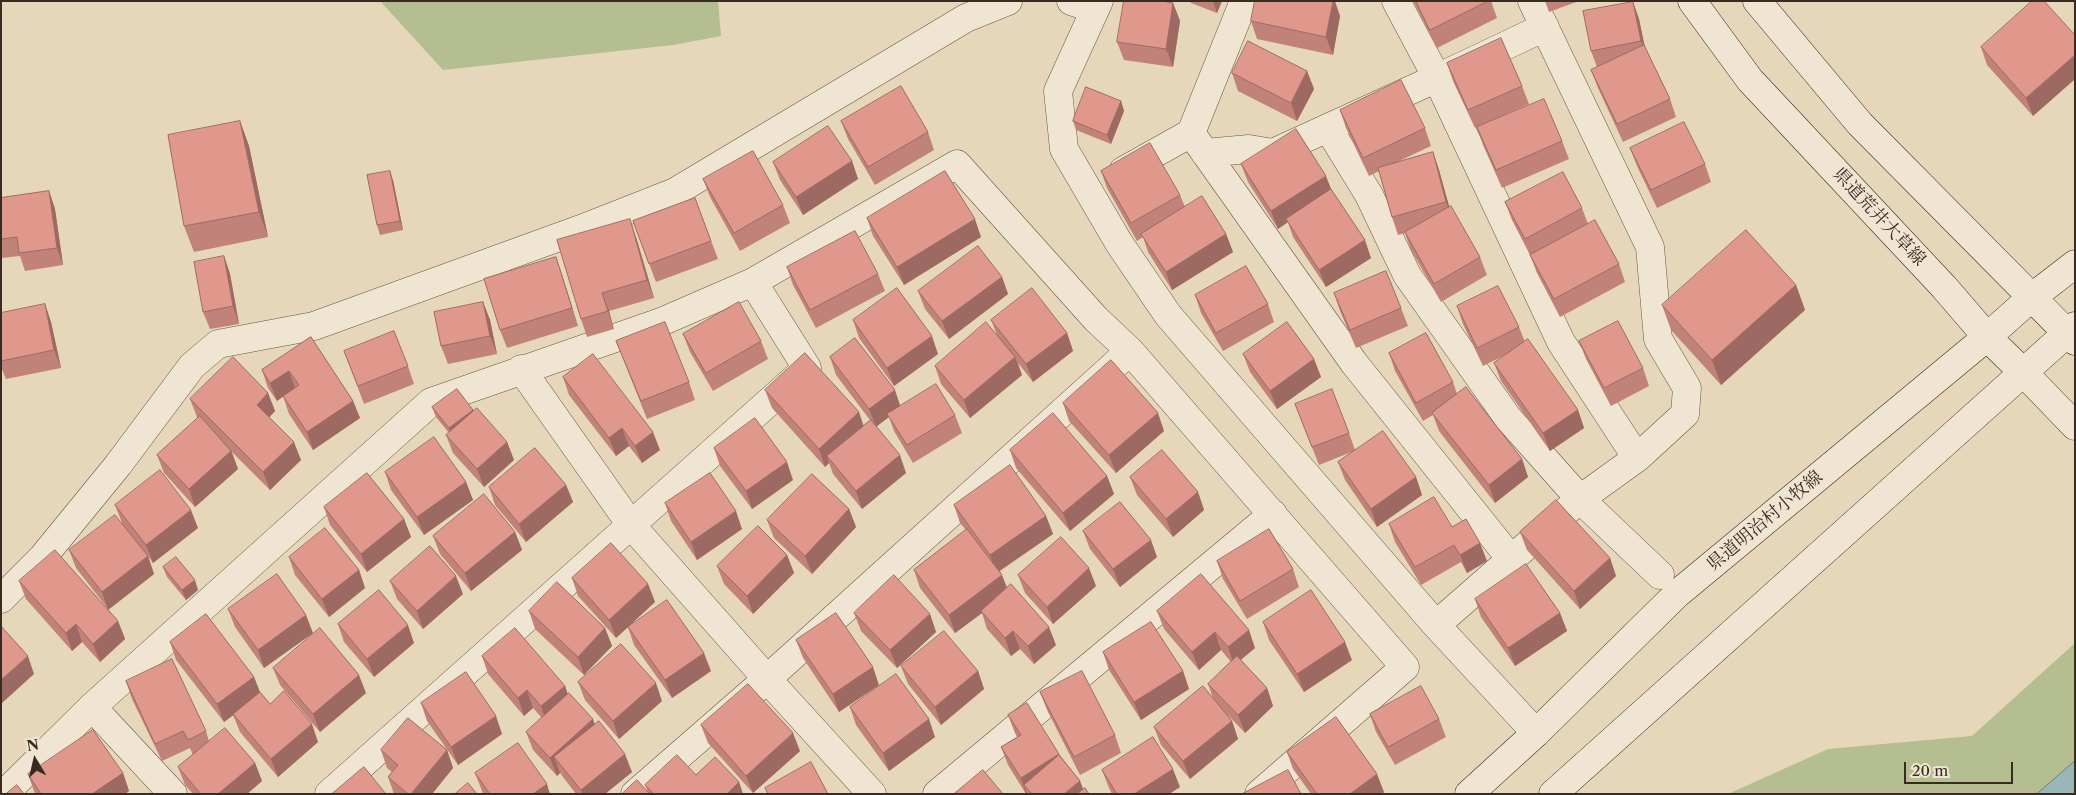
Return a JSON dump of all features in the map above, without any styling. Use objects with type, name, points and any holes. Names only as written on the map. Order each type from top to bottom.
[{"type":"street","points":[[2,597],[42,558],[118,465],[192,366],[218,344],[314,326],[581,229],[675,192],[966,18],[1008,1]]},
{"type":"street","points":[[1198,143],[1244,1]]},
{"type":"street","points":[[1396,1],[1437,78],[1562,342],[1637,458]]},
{"type":"street","points":[[1436,625],[1580,499],[1637,458],[1685,414],[1687,388],[1658,338],[1650,247],[1532,1]]},
{"type":"street","name":"県道荒井大草線","points":[[1692,1],[1750,80],[1938,280],[1987,337],[2075,426]]},
{"type":"street","points":[[1553,794],[2023,372],[2072,333],[2031,298],[1860,124],[1757,1]]},
{"type":"street","points":[[1088,4],[1058,91],[1064,149],[1118,244],[1168,316],[1436,625],[1536,733]]},
{"type":"street","points":[[1088,190],[1198,143],[1273,153],[1545,27]]},
{"type":"street","points":[[1328,128],[1369,195],[1408,275],[1508,418],[1580,499],[1660,575]]},
{"type":"street","points":[[1198,143],[1354,363],[1512,559]]},
{"type":"street","points":[[4,794],[92,707],[431,402],[521,369],[661,322],[753,282],[957,164],[1096,319],[1130,351],[1405,667],[1259,794]]},
{"type":"street","name":"県道明治村小牧線","points":[[1469,794],[1536,733],[1678,594],[1987,337],[2031,298],[2075,264]]},
{"type":"street","points":[[329,794],[807,368],[753,282]]},
{"type":"street","points":[[635,794],[767,679],[1130,351]]},
{"type":"street","points":[[521,369],[631,525],[872,794]]},
{"type":"street","points":[[937,794],[1273,514]]},
{"type":"street","points":[[92,707],[173,794]]},
{"type":"green space","points":[[380,1],[718,1],[721,36],[673,45],[443,70]]},
{"type":"green space","points":[[2075,643],[2075,794],[1728,794],[1828,749],[1972,736]]},
{"type":"water","points":[[2075,761],[2075,794],[2037,794]]},
{"type":"building","points":[[1124,1],[1162,1],[1173,3],[1166,49],[1117,42]]},
{"type":"building","points":[[1255,1],[1333,1],[1326,37],[1251,21]]},
{"type":"building","points":[[1416,1],[1488,1],[1430,30]]},
{"type":"building","points":[[2032,1],[2044,1],[2075,35],[2075,55],[2026,98],[1981,47]]},
{"type":"building","points":[[1633,2],[1641,41],[1591,51],[1583,11]]},
{"type":"building","points":[[1501,38],[1522,86],[1468,110],[1447,63]]},
{"type":"building","points":[[1248,41],[1307,71],[1291,103],[1232,73]]},
{"type":"building","points":[[1644,45],[1670,99],[1617,124],[1591,70]]},
{"type":"building","points":[[1401,80],[1425,128],[1363,158],[1340,110]]},
{"type":"building","points":[[901,86],[928,132],[868,167],[841,121]]},
{"type":"building","points":[[1086,87],[1121,101],[1107,135],[1073,121]]},
{"type":"building","points":[[1544,99],[1562,141],[1496,170],[1477,127]]},
{"type":"building","points":[[240,121],[259,212],[184,226],[168,135]]},
{"type":"building","points":[[1684,122],[1705,164],[1651,190],[1630,148]]},
{"type":"building","points":[[828,126],[852,161],[796,197],[773,162]]},
{"type":"building","points":[[1296,129],[1326,176],[1271,211],[1241,164]]},
{"type":"building","points":[[1150,143],[1180,195],[1131,223],[1101,171]]},
{"type":"building","points":[[753,151],[783,205],[734,233],[703,179]]},
{"type":"building","points":[[1433,152],[1446,202],[1392,217],[1378,168]]},
{"type":"building","points":[[390,171],[400,221],[377,225],[367,175]]},
{"type":"building","points":[[945,171],[975,219],[897,267],[867,218]]},
{"type":"building","points":[[1563,172],[1582,208],[1525,239],[1505,202]]},
{"type":"building","points":[[1331,189],[1365,240],[1319,270],[1286,219]]},
{"type":"building","points":[[49,191],[57,248],[19,253],[17,237],[1,239],[1,198]]},
{"type":"building","points":[[1202,196],[1226,234],[1166,272],[1141,234]]},
{"type":"building","points":[[695,198],[711,241],[649,264],[633,221]]},
{"type":"building","points":[[1451,206],[1480,257],[1434,284],[1405,232]]},
{"type":"building","points":[[630,219],[647,280],[602,293],[608,311],[581,319],[557,240]]},
{"type":"building","points":[[1595,220],[1619,264],[1554,299],[1530,255]]},
{"type":"building","points":[[1746,230],[1796,285],[1712,360],[1662,305]]},
{"type":"building","points":[[855,231],[878,274],[810,310],[787,267]]},
{"type":"building","points":[[978,246],[1002,277],[942,321],[918,291]]},
{"type":"building","points":[[224,256],[233,306],[203,312],[194,262]]},
{"type":"building","points":[[556,257],[572,308],[500,330],[484,279]]},
{"type":"building","points":[[1246,266],[1268,304],[1216,333],[1195,295]]},
{"type":"building","points":[[1386,271],[1401,308],[1350,330],[1334,293]]},
{"type":"building","points":[[1498,286],[1519,327],[1477,348],[1457,306]]},
{"type":"building","points":[[897,288],[932,336],[887,368],[853,320]]},
{"type":"building","points":[[1032,288],[1067,333],[1026,364],[991,320]]},
{"type":"building","points":[[483,302],[490,336],[441,346],[434,312]]},
{"type":"building","points":[[739,302],[761,341],[706,373],[683,334]]},
{"type":"building","points":[[45,304],[54,350],[1,361],[1,313]]},
{"type":"building","points":[[1618,321],[1643,368],[1604,388],[1579,341]]},
{"type":"building","points":[[665,322],[689,382],[641,401],[616,341]]},
{"type":"building","points":[[986,322],[1015,357],[964,400],[935,366]]},
{"type":"building","points":[[1287,322],[1314,359],[1270,391],[1243,354]]},
{"type":"building","points":[[394,331],[408,366],[358,386],[344,351]]},
{"type":"building","points":[[1426,333],[1453,382],[1416,403],[1389,353]]},
{"type":"building","points":[[311,337],[353,401],[307,432],[283,396],[299,385],[289,371],[270,383],[262,370]]},
{"type":"building","points":[[855,338],[895,390],[869,409],[830,357]]},
{"type":"building","points":[[1528,339],[1578,410],[1543,433],[1494,363]]},
{"type":"building","points":[[805,353],[859,412],[819,449],[765,390]]},
{"type":"building","points":[[593,354],[653,432],[635,446],[622,428],[609,438],[563,377]]},
{"type":"building","points":[[233,357],[268,393],[257,405],[294,442],[263,472],[190,399]]},
{"type":"building","points":[[1111,360],[1158,413],[1109,455],[1063,403]]},
{"type":"building","points":[[936,384],[955,415],[907,445],[887,414]]},
{"type":"building","points":[[1466,387],[1522,459],[1489,485],[1432,413]]},
{"type":"building","points":[[457,389],[473,410],[449,428],[432,407]]},
{"type":"building","points":[[1332,389],[1349,433],[1312,447],[1295,404]]},
{"type":"building","points":[[477,408],[507,442],[477,469],[446,435]]},
{"type":"building","points":[[1053,413],[1107,476],[1063,513],[1010,450]]},
{"type":"building","points":[[200,416],[231,451],[189,489],[157,455]]},
{"type":"building","points":[[755,418],[787,462],[746,491],[714,448]]},
{"type":"building","points":[[871,420],[900,455],[856,491],[827,456]]},
{"type":"building","points":[[1383,431],[1416,477],[1371,509],[1338,462]]},
{"type":"building","points":[[434,437],[466,482],[417,517],[385,472]]},
{"type":"building","points":[[535,448],[566,485],[519,524],[489,487]]},
{"type":"building","points":[[1162,450],[1198,492],[1166,519],[1130,477]]},
{"type":"building","points":[[1010,465],[1046,516],[990,555],[954,505]]},
{"type":"building","points":[[160,470],[191,510],[146,545],[115,505]]},
{"type":"building","points":[[367,473],[404,519],[361,554],[324,507]]},
{"type":"building","points":[[710,473],[736,511],[691,542],[665,503]]},
{"type":"building","points":[[812,474],[849,509],[805,556],[767,520]]},
{"type":"building","points":[[484,494],[515,532],[465,573],[433,536]]},
{"type":"building","points":[[1434,497],[1452,527],[1466,519],[1480,543],[1460,555],[1454,545],[1415,567],[1389,524]]},
{"type":"building","points":[[1556,500],[1610,558],[1574,591],[1520,532]]},
{"type":"building","points":[[1120,502],[1151,540],[1113,569],[1083,531]]},
{"type":"building","points":[[115,515],[148,556],[102,592],[69,550]]},
{"type":"building","points":[[758,526],[787,555],[747,596],[717,566]]},
{"type":"building","points":[[325,528],[359,570],[322,599],[289,557]]},
{"type":"building","points":[[967,529],[1002,575],[949,615],[914,570]]},
{"type":"building","points":[[1269,529],[1293,569],[1240,601],[1217,561]]},
{"type":"building","points":[[1061,537],[1089,568],[1047,607],[1018,575]]},
{"type":"building","points":[[611,543],[648,584],[609,620],[572,578]]},
{"type":"building","points":[[430,546],[456,576],[417,611],[390,581]]},
{"type":"building","points":[[55,550],[118,621],[93,644],[76,624],[66,633],[19,581]]},
{"type":"building","points":[[176,557],[195,580],[182,590],[163,567]]},
{"type":"building","points":[[1526,564],[1560,613],[1508,648],[1475,599]]},
{"type":"building","points":[[277,574],[306,615],[258,650],[228,609]]},
{"type":"building","points":[[1201,574],[1249,630],[1228,647],[1215,632],[1192,652],[1157,611]]},
{"type":"building","points":[[894,575],[930,614],[890,650],[854,613]]},
{"type":"building","points":[[557,582],[605,628],[578,657],[529,611]]},
{"type":"building","points":[[1011,584],[1049,627],[1028,646],[1013,631],[1005,638],[981,611]]},
{"type":"building","points":[[379,590],[408,625],[367,659],[338,624]]},
{"type":"building","points":[[1311,590],[1345,642],[1297,674],[1263,622]]},
{"type":"building","points":[[667,600],[704,653],[665,680],[628,627]]},
{"type":"building","points":[[836,613],[873,667],[833,694],[796,640]]},
{"type":"building","points":[[206,614],[254,677],[217,704],[170,642]]},
{"type":"building","points":[[1151,622],[1183,671],[1134,702],[1103,652]]},
{"type":"building","points":[[1,626],[28,656],[1,680]]},
{"type":"building","points":[[320,628],[359,675],[313,714],[273,668]]},
{"type":"building","points":[[515,628],[565,686],[541,706],[527,690],[518,698],[482,656]]},
{"type":"building","points":[[944,631],[978,671],[935,707],[901,666]]},
{"type":"building","points":[[621,644],[656,683],[613,721],[578,682]]},
{"type":"building","points":[[1237,656],[1267,688],[1238,715],[1208,684]]},
{"type":"building","points":[[172,659],[206,731],[188,740],[183,731],[155,744],[126,681]]},
{"type":"building","points":[[1082,671],[1115,735],[1074,757],[1040,692]]},
{"type":"building","points":[[466,672],[496,716],[451,747],[421,703]]},
{"type":"building","points":[[896,674],[929,719],[883,753],[850,707]]},
{"type":"building","points":[[748,684],[793,733],[746,776],[701,725]]},
{"type":"building","points":[[1203,686],[1232,721],[1183,761],[1154,727]]},
{"type":"building","points":[[1421,686],[1439,719],[1388,747],[1370,714]]},
{"type":"building","points":[[284,691],[312,724],[271,759],[233,714],[260,692],[270,704]]},
{"type":"building","points":[[569,693],[593,719],[550,758],[526,732]]},
{"type":"building","points":[[1027,703],[1059,754],[1021,778],[1001,747],[1021,735],[1008,715]]},
{"type":"building","points":[[1336,717],[1377,774],[1350,794],[1317,794],[1287,752]]},
{"type":"building","points":[[408,718],[447,750],[411,794],[408,794],[388,777],[398,765],[381,750]]},
{"type":"building","points":[[599,721],[625,754],[581,790],[554,757]]},
{"type":"building","points":[[225,728],[255,763],[218,794],[201,794],[178,767]]},
{"type":"building","points":[[93,730],[123,773],[92,794],[41,794],[28,774]]},
{"type":"building","points":[[1153,737],[1173,769],[1134,794],[1117,794],[1102,770]]},
{"type":"building","points":[[518,743],[547,784],[533,794],[490,794],[475,773]]},
{"type":"building","points":[[677,755],[696,775],[715,757],[739,782],[727,794],[654,794],[645,785]]},
{"type":"building","points":[[1059,755],[1080,781],[1064,794],[1032,794],[1024,785]]},
{"type":"building","points":[[811,762],[828,794],[768,794],[765,788]]},
{"type":"building","points":[[364,767],[386,794],[332,794]]},
{"type":"building","points":[[983,770],[1003,794],[954,794]]},
{"type":"building","points":[[1288,770],[1301,794],[1242,794]]},
{"type":"building","points":[[637,780],[650,794],[622,794]]},
{"type":"building","points":[[468,783],[477,794],[455,794]]},
{"type":"building","points":[[17,785],[24,794],[6,794]]},
{"type":"building","points":[[1085,788],[1089,794],[1077,794]]}]
